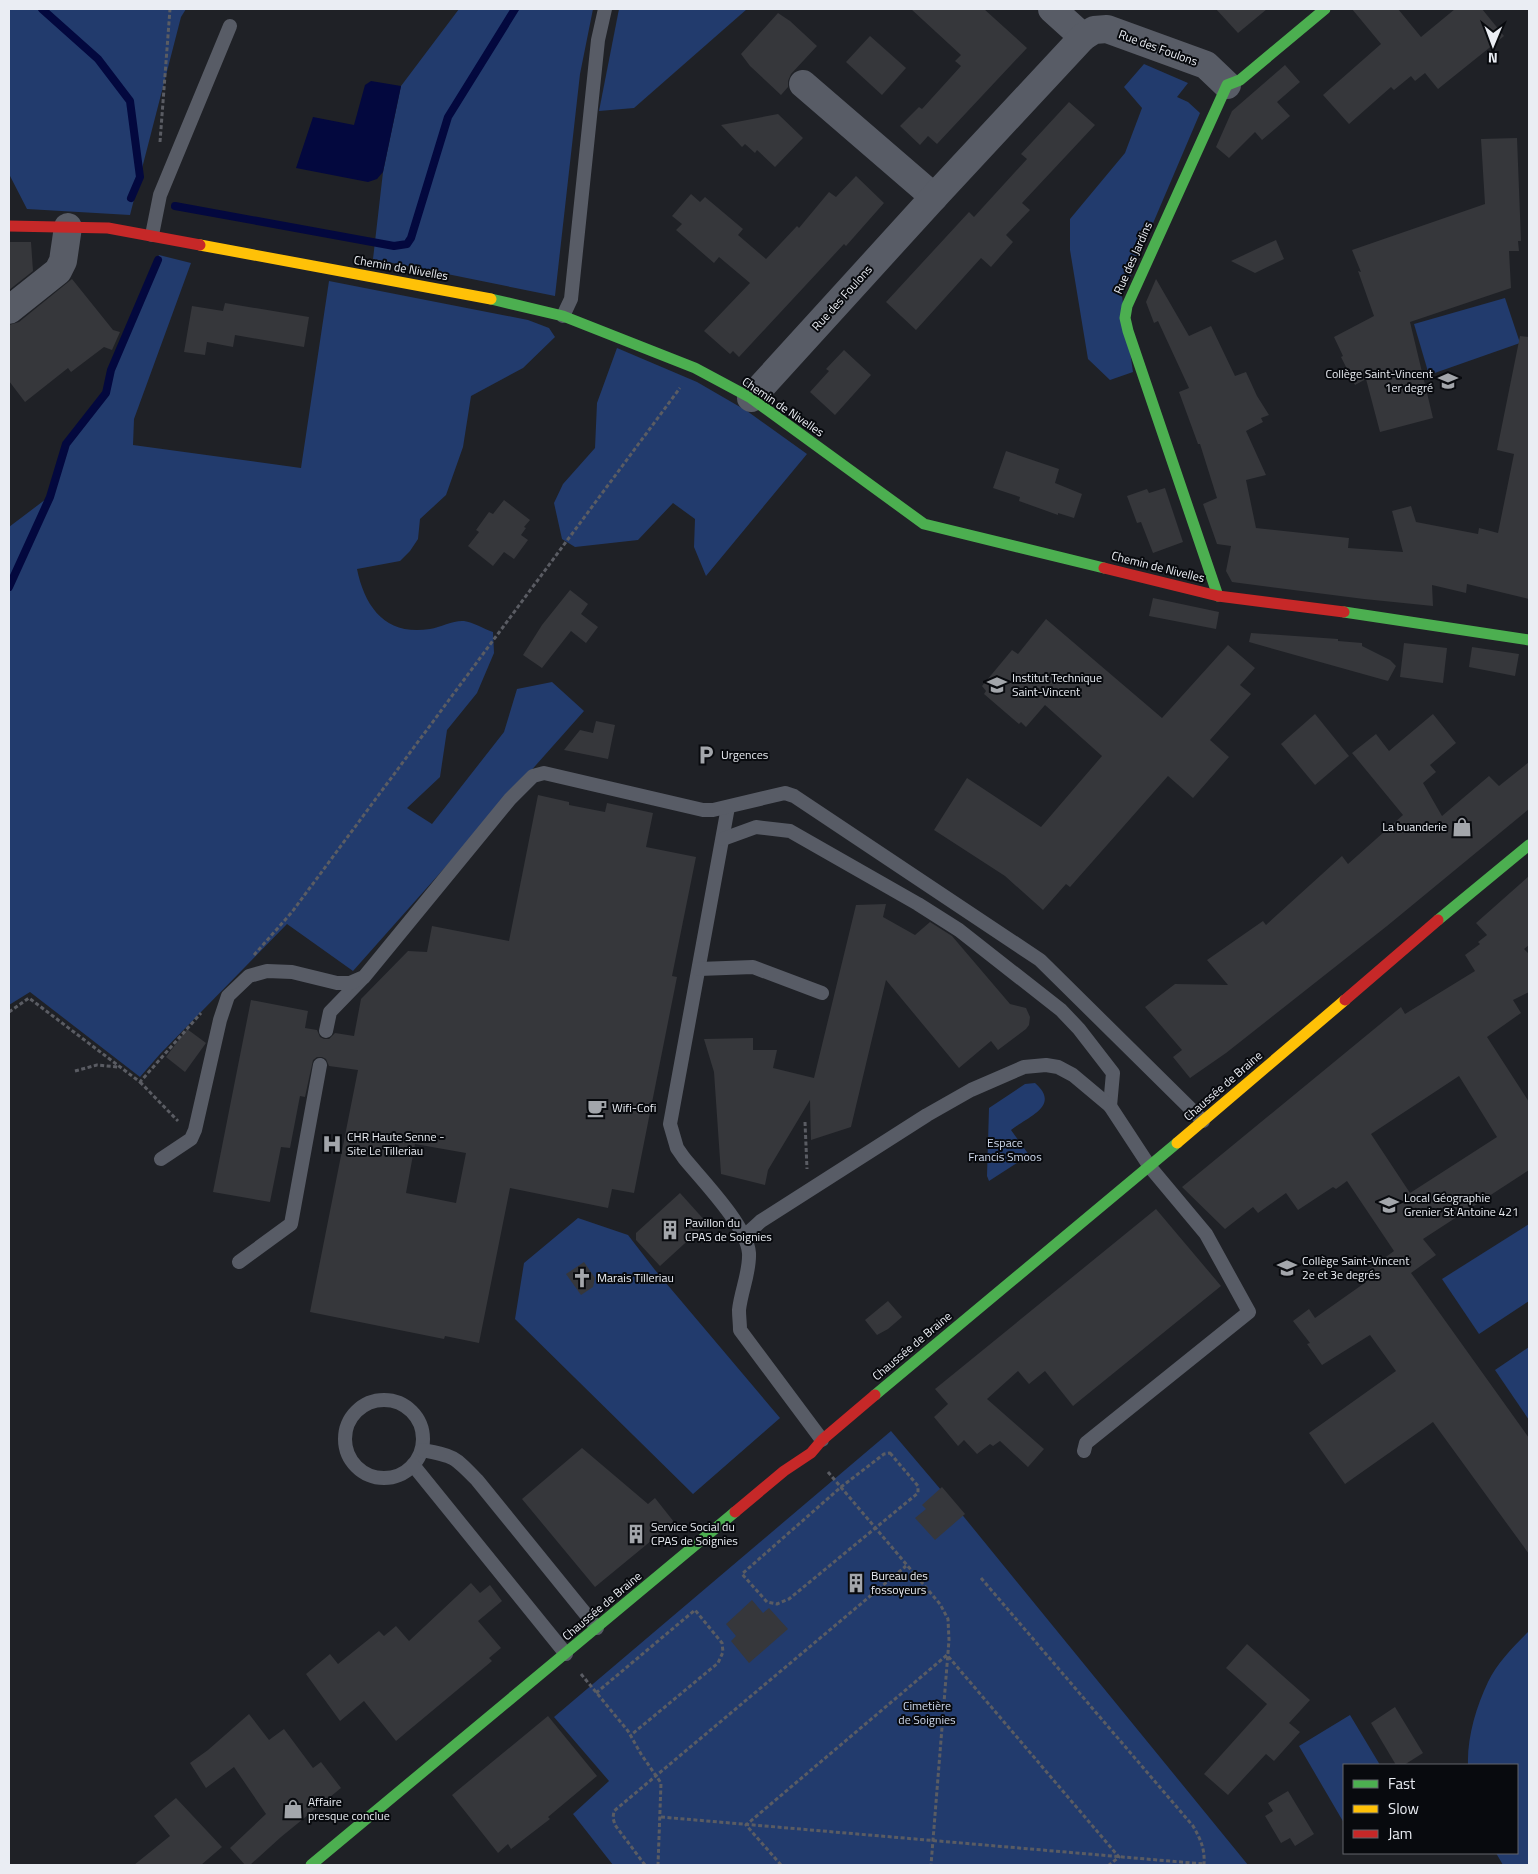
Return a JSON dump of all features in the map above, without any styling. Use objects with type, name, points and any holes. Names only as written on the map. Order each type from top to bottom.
[{"type":"street","points":[[1052,9],[1083,37]]},
{"type":"street","points":[[1227,84],[1240,80],[1325,9]]},
{"type":"street","name":"Rue des Foulons","points":[[750,398],[1083,37],[1094,30],[1107,30],[1206,65],[1227,84]]},
{"type":"street","points":[[803,84],[934,197]]},
{"type":"street","name":"Rue des Jardins","points":[[1218,596],[1125,318],[1127,306],[1227,84]]},
{"type":"street","name":"Chemin de Nivelles","points":[[9,226],[108,228],[152,235],[247,255],[480,296],[563,316],[695,368],[750,398],[924,524],[1218,596],[1329,610],[1529,640]]},
{"type":"street","points":[[9,310],[58,271],[63,261],[68,227]]},
{"type":"street","name":"Chaussée de Braine","points":[[311,1865],[784,1471],[811,1453],[822,1440],[1150,1167],[1529,845]]},
{"type":"lane","points":[[563,316],[571,299],[598,40],[605,9]]},
{"type":"lane","points":[[152,235],[160,195],[230,26]]},
{"type":"lane","points":[[326,1031],[330,1012],[364,977],[510,799],[533,776],[544,773],[703,810],[728,807],[785,793],[794,796],[1040,960],[1204,1121]]},
{"type":"lane","points":[[728,807],[670,1124],[677,1148],[736,1223],[745,1238],[749,1252],[739,1310],[740,1330],[822,1440]]},
{"type":"lane","points":[[723,839],[756,827],[790,831],[918,904],[959,930],[1039,991],[1079,1028],[1113,1074],[1110,1106]]},
{"type":"lane","points":[[699,968],[753,967],[822,994]]},
{"type":"lane","points":[[161,1159],[191,1139],[195,1130],[222,1012],[228,996],[249,976],[267,971],[292,972],[337,983],[350,983],[364,977]]},
{"type":"lane","points":[[239,1262],[291,1224],[320,1064]]},
{"type":"lane","points":[[745,1238],[761,1221],[808,1190],[971,1090],[1024,1067],[1046,1065],[1058,1067],[1072,1075],[1110,1106],[1150,1167],[1206,1234],[1249,1312],[1086,1443],[1084,1451]]},
{"type":"lane","points":[[379,1400],[403,1404],[419,1422],[423,1433],[422,1450],[413,1465],[396,1476],[386,1478],[375,1477],[364,1472],[348,1454],[345,1443],[346,1431],[350,1420],[357,1411],[367,1404],[379,1400]]},
{"type":"lane","points":[[422,1450],[448,1454],[457,1460],[477,1480],[596,1628]]},
{"type":"lane","points":[[413,1465],[566,1654]]},
{"type":"path","points":[[160,144],[170,9]]},
{"type":"path","points":[[252,956],[292,912],[695,368]]},
{"type":"path","points":[[9,1012],[29,998],[119,1068],[140,1082],[176,1120],[195,1130]]},
{"type":"path","points":[[140,1082],[206,1008]]},
{"type":"path","points":[[75,1071],[97,1065],[119,1068]]},
{"type":"path","points":[[805,1122],[808,1190]]},
{"type":"path","points":[[811,1453],[945,1611],[948,1619],[948,1655],[931,1865]]},
{"type":"path","points":[[890,1453],[918,1486],[918,1493],[876,1529],[789,1599],[778,1604],[767,1602],[742,1574],[841,1488],[884,1454],[890,1453]]},
{"type":"path","points":[[645,1865],[615,1825],[614,1811],[906,1566]]},
{"type":"path","points":[[661,1817],[1204,1865],[1205,1852],[1203,1843],[1193,1826],[981,1578]]},
{"type":"path","points":[[596,1692],[695,1610],[722,1643],[723,1652],[718,1663],[631,1735]]},
{"type":"path","points":[[566,1654],[631,1735],[641,1754],[661,1783],[658,1865]]},
{"type":"path","points":[[746,1825],[948,1655]]},
{"type":"path","points":[[948,1655],[1118,1857]]},
{"type":"path","points":[[746,1825],[781,1865]]},
{"type":"path","points":[[1108,1865],[1118,1857]]},
{"type":"green space","points":[[9,9],[186,9],[181,17],[130,215],[27,209],[9,174]]},
{"type":"green space","points":[[459,9],[593,9],[580,74],[555,296],[373,259],[383,172],[401,86]]},
{"type":"green space","points":[[619,9],[747,9],[634,108],[599,111]]},
{"type":"green space","points":[[1144,64],[1188,83],[1177,97],[1188,102],[1200,113],[1122,296],[1133,372],[1110,380],[1088,359],[1070,250],[1070,219],[1125,153],[1142,108],[1124,87]]},
{"type":"green space","points":[[159,255],[191,263],[134,419],[133,445],[301,468],[329,281],[528,320],[549,328],[555,337],[523,368],[471,396],[463,447],[446,495],[420,519],[418,539],[410,551],[400,561],[357,569],[366,596],[372,607],[390,623],[401,628],[415,630],[430,629],[464,621],[493,632],[494,653],[477,693],[447,730],[440,777],[407,808],[432,824],[504,732],[517,689],[552,682],[584,711],[353,971],[287,924],[160,1054],[140,1077],[30,992],[9,1005],[9,527],[50,496],[64,448],[106,393],[111,370]]},
{"type":"green space","points":[[1505,298],[1520,343],[1429,375],[1414,324]]},
{"type":"green space","points":[[617,348],[697,382],[747,411],[807,454],[706,576],[694,547],[695,519],[673,503],[638,540],[575,547],[562,539],[554,503],[563,484],[595,448],[597,403]]},
{"type":"green space","name":"Espace Francis Smoos","points":[[1035,1083],[1045,1098],[1044,1104],[1040,1110],[1011,1130],[1029,1155],[989,1181],[987,1176],[989,1108],[1025,1084]]},
{"type":"green space","points":[[578,1218],[628,1235],[655,1270],[780,1418],[693,1494],[515,1319],[524,1263]]},
{"type":"green space","points":[[1529,1224],[1529,1301],[1479,1334],[1442,1279]]},
{"type":"green space","points":[[1529,1347],[1529,1420],[1495,1370]]},
{"type":"green space","name":"Cimetière de Soignies","points":[[891,1431],[964,1517],[1248,1865],[613,1865],[573,1814],[609,1781],[554,1717]]},
{"type":"green space","points":[[1529,1631],[1529,1865],[1503,1865],[1497,1854],[1518,1854],[1518,1764],[1468,1764],[1469,1744],[1476,1712],[1492,1675]]},
{"type":"green space","points":[[1350,1715],[1379,1764],[1343,1764],[1343,1821],[1299,1746]]},
{"type":"shaded area","points":[[371,81],[401,86],[383,172],[377,179],[368,182],[296,168],[313,117],[354,125],[365,85]]},
{"type":"building","points":[[911,9],[984,9],[1027,48],[937,144],[928,136],[920,145],[900,126],[919,107],[922,109],[961,66],[955,61],[961,55]]},
{"type":"building","points":[[1216,9],[1267,9],[1238,33]]},
{"type":"building","points":[[1352,9],[1398,9],[1421,37],[1455,9],[1482,9],[1504,36],[1438,89],[1425,73],[1415,81],[1411,76],[1394,90],[1391,87],[1349,124],[1323,95],[1381,44]]},
{"type":"building","points":[[778,13],[790,21],[817,46],[791,74],[788,87],[781,95],[750,66],[741,54]]},
{"type":"building","points":[[870,36],[906,68],[882,95],[846,62]]},
{"type":"building","points":[[1285,65],[1300,82],[1277,102],[1290,116],[1262,140],[1255,132],[1229,158],[1216,147],[1232,111]]},
{"type":"building","points":[[1069,102],[1095,125],[1022,203],[1030,210],[1006,235],[1013,242],[991,267],[981,258],[916,330],[886,302],[969,212],[974,217],[1027,159],[1021,154]]},
{"type":"building","points":[[778,114],[803,138],[775,167],[757,150],[755,153],[745,144],[742,147],[721,125]]},
{"type":"building","points":[[1517,138],[1521,241],[1518,241],[1519,251],[1509,251],[1511,288],[1410,322],[1433,418],[1380,432],[1366,379],[1355,385],[1341,357],[1343,356],[1334,337],[1374,316],[1358,271],[1361,272],[1352,250],[1485,204],[1481,139]]},
{"type":"building","points":[[856,176],[884,203],[846,246],[844,244],[739,357],[733,351],[730,354],[704,331],[750,283],[719,257],[714,263],[676,230],[682,224],[672,216],[691,194],[700,202],[705,197],[743,229],[738,235],[766,259],[797,226],[799,228],[829,192],[836,197]]},
{"type":"building","points":[[1276,240],[1284,259],[1255,273],[1231,261]]},
{"type":"building","points":[[9,242],[31,242],[33,271],[9,290]]},
{"type":"building","points":[[72,279],[113,330],[120,332],[112,350],[104,347],[71,372],[68,368],[25,402],[9,381],[9,325],[19,322]]},
{"type":"building","points":[[1156,279],[1189,336],[1211,326],[1235,376],[1246,372],[1257,396],[1269,415],[1261,418],[1263,422],[1246,431],[1266,475],[1246,480],[1256,528],[1349,538],[1348,548],[1403,552],[1392,511],[1411,506],[1416,522],[1478,534],[1479,528],[1498,533],[1514,454],[1497,450],[1520,336],[1529,337],[1529,599],[1467,584],[1466,593],[1432,585],[1433,606],[1232,582],[1226,571],[1231,546],[1217,544],[1203,504],[1217,498],[1200,444],[1198,444],[1179,392],[1189,388],[1158,321],[1154,323],[1146,302]]},
{"type":"building","points":[[225,303],[309,317],[304,347],[235,335],[233,347],[207,342],[205,355],[184,352],[192,306],[223,311]]},
{"type":"building","points":[[844,350],[871,375],[835,415],[810,392],[829,371],[826,369]]},
{"type":"building","points":[[1006,451],[1059,469],[1055,483],[1082,494],[1074,518],[1058,513],[1058,515],[1019,501],[1020,497],[993,488]]},
{"type":"building","points":[[1165,488],[1183,542],[1153,553],[1141,522],[1137,523],[1127,496],[1147,489],[1149,493]]},
{"type":"building","points":[[504,500],[530,520],[524,527],[526,528],[521,535],[528,540],[514,559],[504,552],[493,566],[468,546],[479,532],[476,530],[489,512],[493,514]]},
{"type":"building","points":[[570,590],[588,604],[581,614],[598,627],[586,643],[571,631],[542,668],[523,655],[542,625]]},
{"type":"building","points":[[1153,598],[1219,612],[1216,629],[1149,616]]},
{"type":"building","points":[[1046,619],[1162,718],[1228,645],[1255,668],[1240,685],[1251,694],[1210,740],[1229,757],[1193,798],[1168,776],[1070,887],[1066,884],[1043,910],[1005,876],[934,830],[967,778],[1041,827],[1102,756],[1045,705],[1026,727],[1021,722],[1019,724],[984,694],[986,691],[982,686],[1012,650],[1018,654]]},
{"type":"building","points":[[1251,633],[1338,639],[1338,641],[1362,643],[1362,646],[1390,660],[1396,666],[1388,681],[1249,642]]},
{"type":"building","points":[[1404,643],[1447,648],[1443,683],[1400,677]]},
{"type":"building","points":[[1472,647],[1519,654],[1515,676],[1469,667]]},
{"type":"building","points":[[1315,714],[1349,756],[1315,785],[1281,744]]},
{"type":"building","points":[[1433,714],[1456,743],[1430,765],[1436,772],[1423,783],[1442,816],[1489,776],[1499,786],[1529,762],[1529,809],[1387,926],[1226,1053],[1190,1078],[1173,1057],[1182,1050],[1145,1007],[1175,984],[1228,985],[1207,960],[1263,921],[1266,925],[1342,856],[1348,864],[1403,815],[1352,753],[1376,734],[1389,751]]},
{"type":"building","points":[[596,721],[615,725],[608,759],[564,750],[580,730],[593,733]]},
{"type":"building","points":[[538,795],[569,802],[569,805],[605,812],[607,803],[653,813],[646,847],[696,857],[672,976],[677,977],[634,1193],[612,1189],[608,1208],[510,1188],[479,1343],[445,1336],[444,1339],[310,1312],[358,1070],[329,1066],[326,1059],[322,1057],[317,1057],[313,1060],[305,1097],[300,1096],[290,1148],[281,1147],[270,1202],[213,1192],[251,1000],[308,1011],[305,1028],[317,1030],[320,1037],[324,1039],[329,1039],[335,1033],[354,1036],[361,999],[408,951],[427,952],[432,926],[509,941]],"holes":[[[415,1144],[466,1153],[456,1203],[406,1193]]]},
{"type":"building","points":[[1529,876],[1529,945],[1524,949],[1529,954],[1529,992],[1513,1000],[1521,1013],[1487,1037],[1529,1102],[1529,1170],[1423,1239],[1436,1255],[1411,1273],[1529,1438],[1529,1554],[1433,1422],[1345,1484],[1309,1433],[1396,1371],[1370,1335],[1322,1365],[1307,1344],[1310,1343],[1293,1321],[1309,1309],[1315,1318],[1366,1282],[1361,1275],[1394,1251],[1347,1181],[1336,1189],[1333,1187],[1298,1210],[1286,1193],[1258,1213],[1253,1207],[1225,1229],[1182,1187],[1401,1007],[1405,1014],[1475,971],[1465,955],[1480,944],[1478,942],[1487,935],[1476,923]],"holes":[[[1459,1076],[1497,1137],[1410,1193],[1371,1134]]]},
{"type":"building","points":[[886,904],[883,917],[915,935],[930,922],[952,936],[1010,1004],[1026,1008],[1030,1017],[1029,1025],[998,1050],[991,1041],[959,1068],[886,980],[851,1127],[811,1140],[810,1100],[768,1170],[765,1185],[721,1174],[714,1072],[704,1039],[753,1038],[753,1050],[777,1050],[773,1068],[814,1078],[856,905]]},
{"type":"building","points":[[187,1029],[206,1043],[185,1072],[166,1057]]},
{"type":"building","name":"Pavillon du CPAS de Soignies","points":[[680,1193],[707,1223],[660,1266],[636,1240],[636,1233]]},
{"type":"building","points":[[1156,1209],[1221,1286],[1073,1406],[1045,1371],[1029,1384],[1018,1371],[987,1399],[1044,1449],[1028,1467],[1000,1441],[993,1446],[990,1444],[977,1454],[964,1440],[958,1446],[934,1417],[948,1404],[935,1389]]},
{"type":"building","name":"Marais Tilleriau","points":[[584,1262],[595,1278],[593,1287],[581,1295],[566,1274]]},
{"type":"building","points":[[888,1301],[902,1317],[888,1329],[877,1335],[865,1320]]},
{"type":"building","points":[[582,1448],[648,1504],[655,1498],[674,1522],[595,1587],[522,1499]]},
{"type":"building","points":[[942,1487],[965,1514],[935,1540],[915,1518],[926,1509],[922,1505]]},
{"type":"building","points":[[471,1583],[480,1593],[490,1585],[502,1601],[478,1621],[501,1648],[489,1658],[492,1661],[396,1741],[364,1701],[340,1721],[306,1674],[330,1654],[338,1664],[379,1631],[384,1636],[396,1626],[409,1641]]},
{"type":"building","points":[[752,1600],[763,1613],[769,1608],[788,1629],[749,1663],[731,1641],[736,1636],[726,1624]]},
{"type":"building","points":[[1247,1644],[1310,1700],[1289,1723],[1300,1732],[1274,1761],[1266,1754],[1228,1795],[1204,1774],[1267,1704],[1226,1668]]},
{"type":"building","points":[[1395,1707],[1423,1753],[1406,1764],[1395,1764],[1371,1723]]},
{"type":"building","points":[[249,1714],[269,1740],[284,1729],[313,1768],[321,1762],[341,1788],[250,1865],[245,1865],[230,1848],[266,1814],[234,1767],[206,1788],[190,1763]]},
{"type":"building","points":[[548,1716],[597,1776],[548,1817],[550,1819],[511,1849],[508,1844],[498,1853],[452,1795]]},
{"type":"building","points":[[1288,1791],[1314,1834],[1295,1846],[1290,1838],[1281,1843],[1265,1816],[1273,1811],[1268,1803]]},
{"type":"building","points":[[176,1798],[222,1847],[201,1865],[134,1865],[170,1836],[154,1816]]},
{"type":"waterway","points":[[42,9],[98,59],[130,101],[140,177],[131,198]]},
{"type":"waterway","points":[[175,206],[394,246],[407,244],[411,238],[448,117],[515,9]]},
{"type":"waterway","points":[[9,587],[50,497],[66,444],[106,393],[111,370],[158,260]]},
{"type":"traffic: fast","points":[[1218,596],[1128,331],[1125,318],[1127,306],[1227,85],[1240,80],[1325,9]]},
{"type":"traffic: fast","points":[[491,299],[563,316],[695,368],[751,398],[924,524],[1104,568]]},
{"type":"traffic: fast","points":[[1344,612],[1529,640]]},
{"type":"traffic: fast","points":[[1438,920],[1529,845]]},
{"type":"traffic: fast","points":[[875,1395],[1177,1143]]},
{"type":"traffic: fast","points":[[311,1865],[735,1512]]},
{"type":"traffic: slow","points":[[200,245],[491,299]]},
{"type":"traffic: slow","points":[[1177,1143],[1345,1000]]},
{"type":"traffic: jam","points":[[9,226],[108,228],[200,245]]},
{"type":"traffic: jam","points":[[1104,568],[1218,596],[1344,612]]},
{"type":"traffic: jam","points":[[1345,1000],[1438,920]]},
{"type":"traffic: jam","points":[[735,1512],[784,1471],[811,1453],[822,1440],[875,1395]]},
{"type":"place","name":"Collège Saint-Vincent 1er degré","points":[[1448,381]]},
{"type":"place","name":"Institut Technique Saint-Vincent","points":[[997,685]]},
{"type":"place","name":"Urgences","points":[[706,755]]},
{"type":"place","name":"La buanderie","points":[[1462,827]]},
{"type":"place","name":"Wifi-Cofi","points":[[597,1108]]},
{"type":"place","name":"CHR Haute Senne - Site Le Tilleriau","points":[[332,1144]]},
{"type":"place","name":"Local Géographie Grenier St Antoine 421","points":[[1389,1205]]},
{"type":"place","name":"Pavillon du CPAS de Soignies","points":[[670,1230]]},
{"type":"place","name":"Collège Saint-Vincent 2e et 3e degrés","points":[[1287,1268]]},
{"type":"place","name":"Marais Tilleriau","points":[[582,1278]]},
{"type":"place","name":"Service Social du CPAS de Soignies","points":[[636,1534]]},
{"type":"place","name":"Bureau des fossoyeurs","points":[[856,1583]]},
{"type":"place","name":"Affaire presque conclue","points":[[293,1809]]}]
